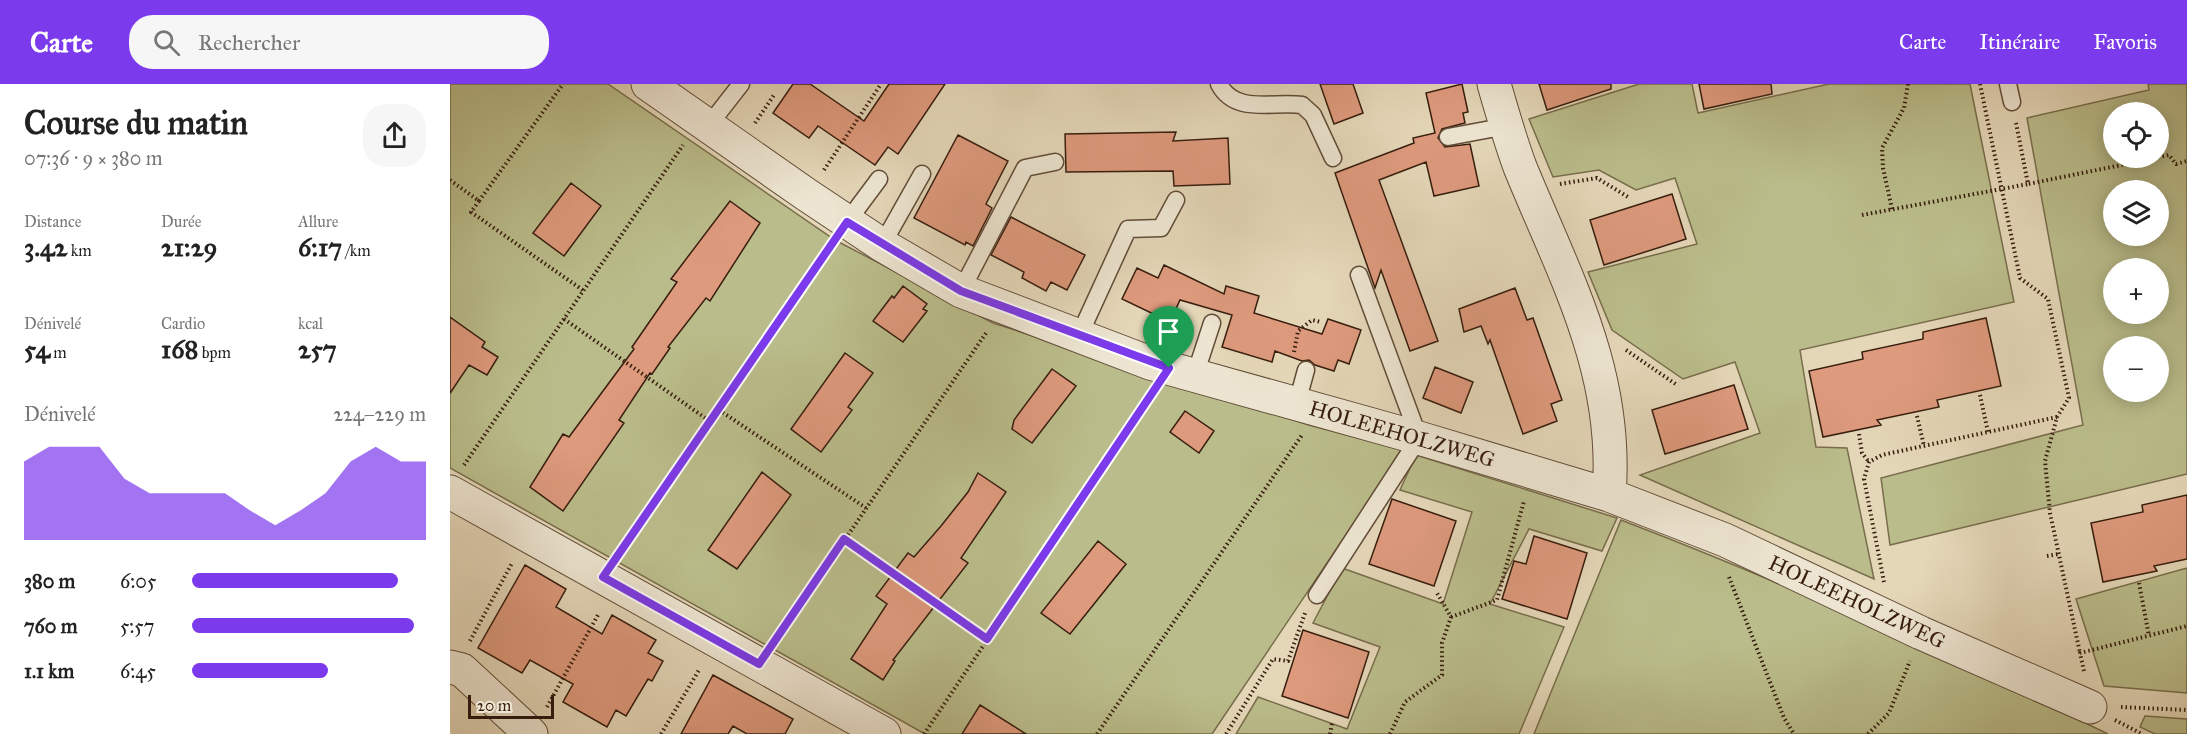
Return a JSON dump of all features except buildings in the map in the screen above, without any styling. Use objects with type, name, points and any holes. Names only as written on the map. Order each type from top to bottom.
[{"type":"street","name":"HOLEEHOLZWEG","points":[[648,84],[847,222],[961,291],[1079,336],[1182,371],[1609,495],[1725,540],[1921,633],[2090,707]]},
{"type":"street","points":[[1494,84],[1520,165],[1573,290],[1597,356],[1605,399],[1612,462],[1609,495]]},
{"type":"street","points":[[454,482],[603,577],[759,664],[870,731]]},
{"type":"street","points":[[453,668],[462,670],[537,724]]},
{"type":"lane","points":[[705,122],[741,84]]},
{"type":"lane","points":[[1219,84],[1224,94],[1244,104],[1302,105],[1313,115],[1333,158]]},
{"type":"lane","points":[[2008,84],[2012,102]]},
{"type":"lane","points":[[1448,137],[1507,126]]},
{"type":"lane","points":[[961,291],[1025,168],[1055,162]]},
{"type":"lane","points":[[882,245],[922,174]]},
{"type":"lane","points":[[847,222],[879,179]]},
{"type":"lane","points":[[1079,336],[1128,229],[1161,228],[1176,200]]},
{"type":"lane","points":[[1317,595],[1419,438],[1359,275]]},
{"type":"lane","points":[[1182,371],[1212,323]]},
{"type":"lane","points":[[1306,370],[1308,406]]},
{"type":"path","points":[[562,84],[471,212],[584,291]]},
{"type":"path","points":[[807,195],[881,84]]},
{"type":"path","points":[[1892,209],[1883,168],[1882,148],[1904,108],[1908,84]]},
{"type":"path","points":[[1980,84],[2020,278],[2048,299],[2069,398],[2057,417],[2045,461],[2050,513],[2090,707],[2187,710]]},
{"type":"path","points":[[2012,102],[2028,184]]},
{"type":"path","points":[[454,482],[584,291],[705,122]]},
{"type":"path","points":[[2169,155],[2176,164],[2187,161]]},
{"type":"path","points":[[1862,214],[2104,168]]},
{"type":"path","points":[[1579,181],[1597,178],[1628,197]]},
{"type":"path","points":[[450,180],[479,201]]},
{"type":"path","points":[[603,577],[847,222]]},
{"type":"path","points":[[759,664],[1002,307]]},
{"type":"path","points":[[564,320],[711,422]]},
{"type":"path","points":[[1625,349],[1677,386]]},
{"type":"path","points":[[924,734],[987,639],[1182,371]]},
{"type":"path","points":[[1980,395],[1988,432]]},
{"type":"path","points":[[1097,734],[1308,406]]},
{"type":"path","points":[[719,410],[866,507]]},
{"type":"path","points":[[1917,416],[1924,446]]},
{"type":"path","points":[[1885,588],[1864,479],[1869,462],[1882,455],[2057,417]]},
{"type":"path","points":[[1859,434],[1862,453],[1869,462]]},
{"type":"path","points":[[1451,617],[1497,600],[1532,472]]},
{"type":"path","points":[[844,539],[987,639]]},
{"type":"path","points":[[1725,540],[1722,556],[1742,614],[1784,718],[1794,734]]},
{"type":"path","points":[[2046,556],[2059,554]]},
{"type":"path","points":[[453,668],[512,563]]},
{"type":"path","points":[[2139,583],[2149,636]]},
{"type":"path","points":[[1390,734],[1405,702],[1442,675],[1442,643],[1451,617],[1437,593]]},
{"type":"path","points":[[1226,734],[1273,659],[1288,661],[1308,603],[1317,595]]},
{"type":"path","points":[[537,724],[599,612]]},
{"type":"path","points":[[2080,653],[2187,626]]},
{"type":"path","points":[[1868,734],[1888,713],[1921,633]]},
{"type":"path","points":[[661,734],[699,670]]},
{"type":"path","points":[[1330,734],[1332,723]]},
{"type":"green space","points":[[450,84],[608,84],[835,240],[993,323],[1309,425],[1403,450],[1212,734],[925,734],[450,468],[450,394],[461,376],[450,317]]},
{"type":"green space","points":[[1639,84],[1692,84],[1698,113],[1829,84],[1970,84],[2014,302],[1800,350],[1816,447],[1847,448],[1874,579],[1640,475],[1760,433],[1735,362],[1683,379],[1612,330],[1588,272],[1697,244],[1675,178],[1636,190],[1599,170],[1553,177],[1529,119]]},
{"type":"green space","points":[[2148,84],[2187,84],[2187,474],[1890,545],[1881,478],[2083,425],[2027,118],[2149,90]]},
{"type":"green space","points":[[1416,455],[1617,518],[1602,551],[1529,529],[1490,604],[1564,627],[1519,734],[1236,734],[1258,697],[1347,729],[1380,647],[1313,623],[1342,568],[1443,604],[1472,512],[1400,490]]},
{"type":"green space","points":[[1621,520],[1744,569],[1867,622],[2108,734],[1534,734]]},
{"type":"green space","points":[[2187,568],[2187,693],[2104,686],[2076,599]]},
{"type":"green space","points":[[2145,716],[2187,719],[2187,734],[2155,734],[2140,727]]},
{"type":"route","points":[[847,222],[961,291],[1150,363],[1169,368],[987,639],[844,539],[759,664],[603,577],[847,222]]}]
